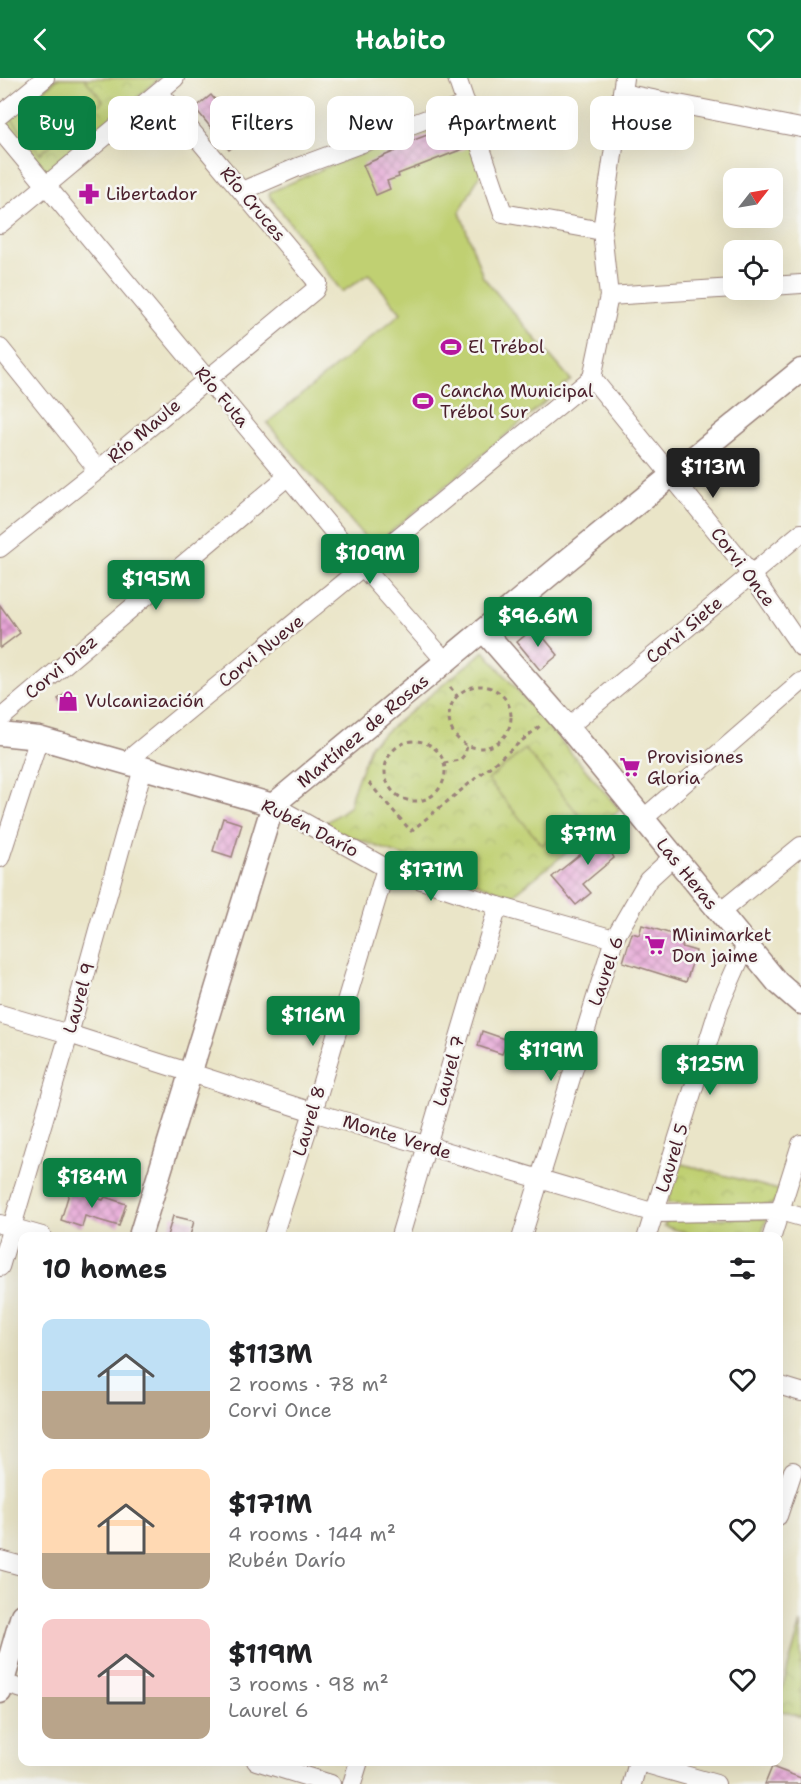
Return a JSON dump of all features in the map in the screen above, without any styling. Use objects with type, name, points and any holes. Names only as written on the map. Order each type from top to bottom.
[{"type":"street","points":[[0,115],[45,78]]},
{"type":"street","points":[[0,224],[175,78]]},
{"type":"street","points":[[457,78],[463,96]]},
{"type":"street","points":[[592,378],[609,296],[602,231],[623,86],[801,128]]},
{"type":"street","name":"Río Cruces","points":[[159,92],[318,283],[315,290]]},
{"type":"street","points":[[242,190],[426,119]]},
{"type":"street","name":"Río Futa","points":[[0,130],[206,380],[446,662]]},
{"type":"street","points":[[481,150],[502,213],[602,231]]},
{"type":"street","points":[[783,285],[801,284]]},
{"type":"street","points":[[609,296],[723,289]]},
{"type":"street","name":"Río Maule","points":[[0,548],[315,290]]},
{"type":"street","points":[[0,348],[98,470]]},
{"type":"street","name":"Martínez de Rosas","points":[[273,805],[801,370]]},
{"type":"street","name":"Corvi Once","points":[[592,378],[751,574],[801,646]]},
{"type":"street","name":"Corvi Nueve","points":[[133,765],[363,567],[592,378]]},
{"type":"street","name":"Corvi Diez","points":[[0,719],[288,476]]},
{"type":"street","name":"Corvi Siete","points":[[568,727],[801,533]]},
{"type":"street","name":"Las Heras","points":[[484,631],[568,727],[777,982],[800,1002]]},
{"type":"street","points":[[643,819],[801,682]]},
{"type":"street","name":"Rubén Darío","points":[[0,734],[39,738],[273,805],[386,868],[498,906],[614,939]]},
{"type":"street","points":[[0,858],[39,738]]},
{"type":"street","name":"Laurel 9","points":[[0,1267],[6,1226],[69,1034],[133,765]]},
{"type":"street","points":[[141,1232],[273,805]]},
{"type":"street","points":[[719,913],[801,846]]},
{"type":"street","name":"Laurel 6","points":[[523,1232],[614,939],[648,880],[673,856]]},
{"type":"street","name":"Laurel 8","points":[[274,1232],[386,868]]},
{"type":"street","name":"Laurel 7","points":[[401,1232],[498,906]]},
{"type":"street","name":"Laurel 5","points":[[648,1232],[720,1004],[746,945]]},
{"type":"street","name":"Monte Verde","points":[[0,1014],[428,1147],[655,1213],[780,1211],[801,1217]]},
{"type":"street","points":[[773,1232],[801,1144]]},
{"type":"street","points":[[6,1226],[28,1232]]},
{"type":"street","points":[[783,1387],[801,1392]]},
{"type":"street","points":[[783,1498],[791,1470]]},
{"type":"street","points":[[0,1560],[18,1565]]},
{"type":"street","points":[[8,1688],[18,1635]]},
{"type":"street","points":[[272,1766],[331,1784]]},
{"type":"street","points":[[352,1784],[357,1766]]},
{"type":"street","points":[[632,1784],[636,1766]]},
{"type":"street","points":[[685,1767],[716,1784]]},
{"type":"path","points":[[482,686],[499,692],[505,699],[510,708],[511,718],[505,737],[497,744],[488,748],[467,746],[453,733],[449,714],[457,696],[473,687],[482,686]]},
{"type":"path","points":[[450,687],[457,696]]},
{"type":"path","points":[[505,699],[512,693]]},
{"type":"path","points":[[369,783],[411,831],[540,726]]},
{"type":"path","points":[[411,741],[428,744],[441,755],[444,763],[444,781],[440,789],[425,800],[406,801],[398,797],[386,782],[385,764],[389,756],[394,749],[411,741]]},
{"type":"path","points":[[444,763],[460,760],[467,746]]},
{"type":"green space","points":[[56,78],[160,78],[139,96],[108,96],[108,123],[96,133],[96,96],[34,96]]},
{"type":"green space","points":[[59,78],[84,78],[103,101],[96,107],[96,96],[37,96]]},
{"type":"green space","points":[[18,108],[18,143],[1,122]]},
{"type":"green space","points":[[18,112],[18,127],[11,118]]},
{"type":"green space","name":"El Trébol","points":[[426,131],[426,150],[475,150],[482,170],[460,212],[483,277],[571,380],[373,547],[267,423],[401,313],[369,274],[342,292],[269,195],[270,192],[336,163],[373,150],[414,150],[414,136]]},
{"type":"green space","points":[[23,150],[76,150],[45,177]]},
{"type":"green space","points":[[484,651],[620,810],[512,896],[321,826],[350,806],[352,794],[371,744]]},
{"type":"green space","points":[[525,749],[579,815],[542,845],[488,780]]},
{"type":"green space","points":[[679,1163],[782,1191],[772,1205],[667,1203]]},
{"type":"green space","points":[[767,1218],[762,1232],[683,1232],[664,1226],[667,1219]]},
{"type":"green space","points":[[801,1623],[801,1717],[783,1711],[783,1685]]},
{"type":"building","points":[[211,95],[212,96],[210,96],[210,127],[198,112],[198,106]]},
{"type":"building","points":[[426,135],[426,150],[460,150],[398,174],[399,177],[387,181],[390,189],[376,195],[363,165],[398,150],[414,150],[414,140]]},
{"type":"building","points":[[0,605],[20,633],[0,648]]},
{"type":"building","points":[[535,627],[558,655],[540,670],[517,642]]},
{"type":"building","name":"Vulcanización","points":[[69,691],[78,704],[67,712],[58,699]]},
{"type":"building","points":[[223,818],[242,824],[232,857],[213,851]]},
{"type":"building","points":[[613,828],[625,843],[612,854],[614,858],[583,884],[591,893],[576,905],[552,877]]},
{"type":"building","points":[[642,925],[685,938],[682,947],[696,951],[686,982],[623,962],[632,933],[639,935]]},
{"type":"building","points":[[482,1031],[508,1040],[502,1054],[478,1046]]},
{"type":"building","points":[[70,1190],[126,1204],[119,1226],[85,1216],[82,1227],[61,1220]]},
{"type":"building","points":[[173,1216],[194,1221],[191,1232],[168,1232]]},
{"type":"building","points":[[772,1767],[801,1778],[801,1784],[765,1784]]},
{"type":"place","name":"Libertador","points":[[89,194]]},
{"type":"place","name":"El Trébol","points":[[451,347]]},
{"type":"place","name":"Cancha Municipal Trébol Sur","points":[[423,401]]},
{"type":"place","name":"Vulcanización","points":[[68,701]]},
{"type":"place","name":"Provisiones Gloria","points":[[630,767]]},
{"type":"place","name":"Minimarket Don jaime","points":[[655,945]]}]
